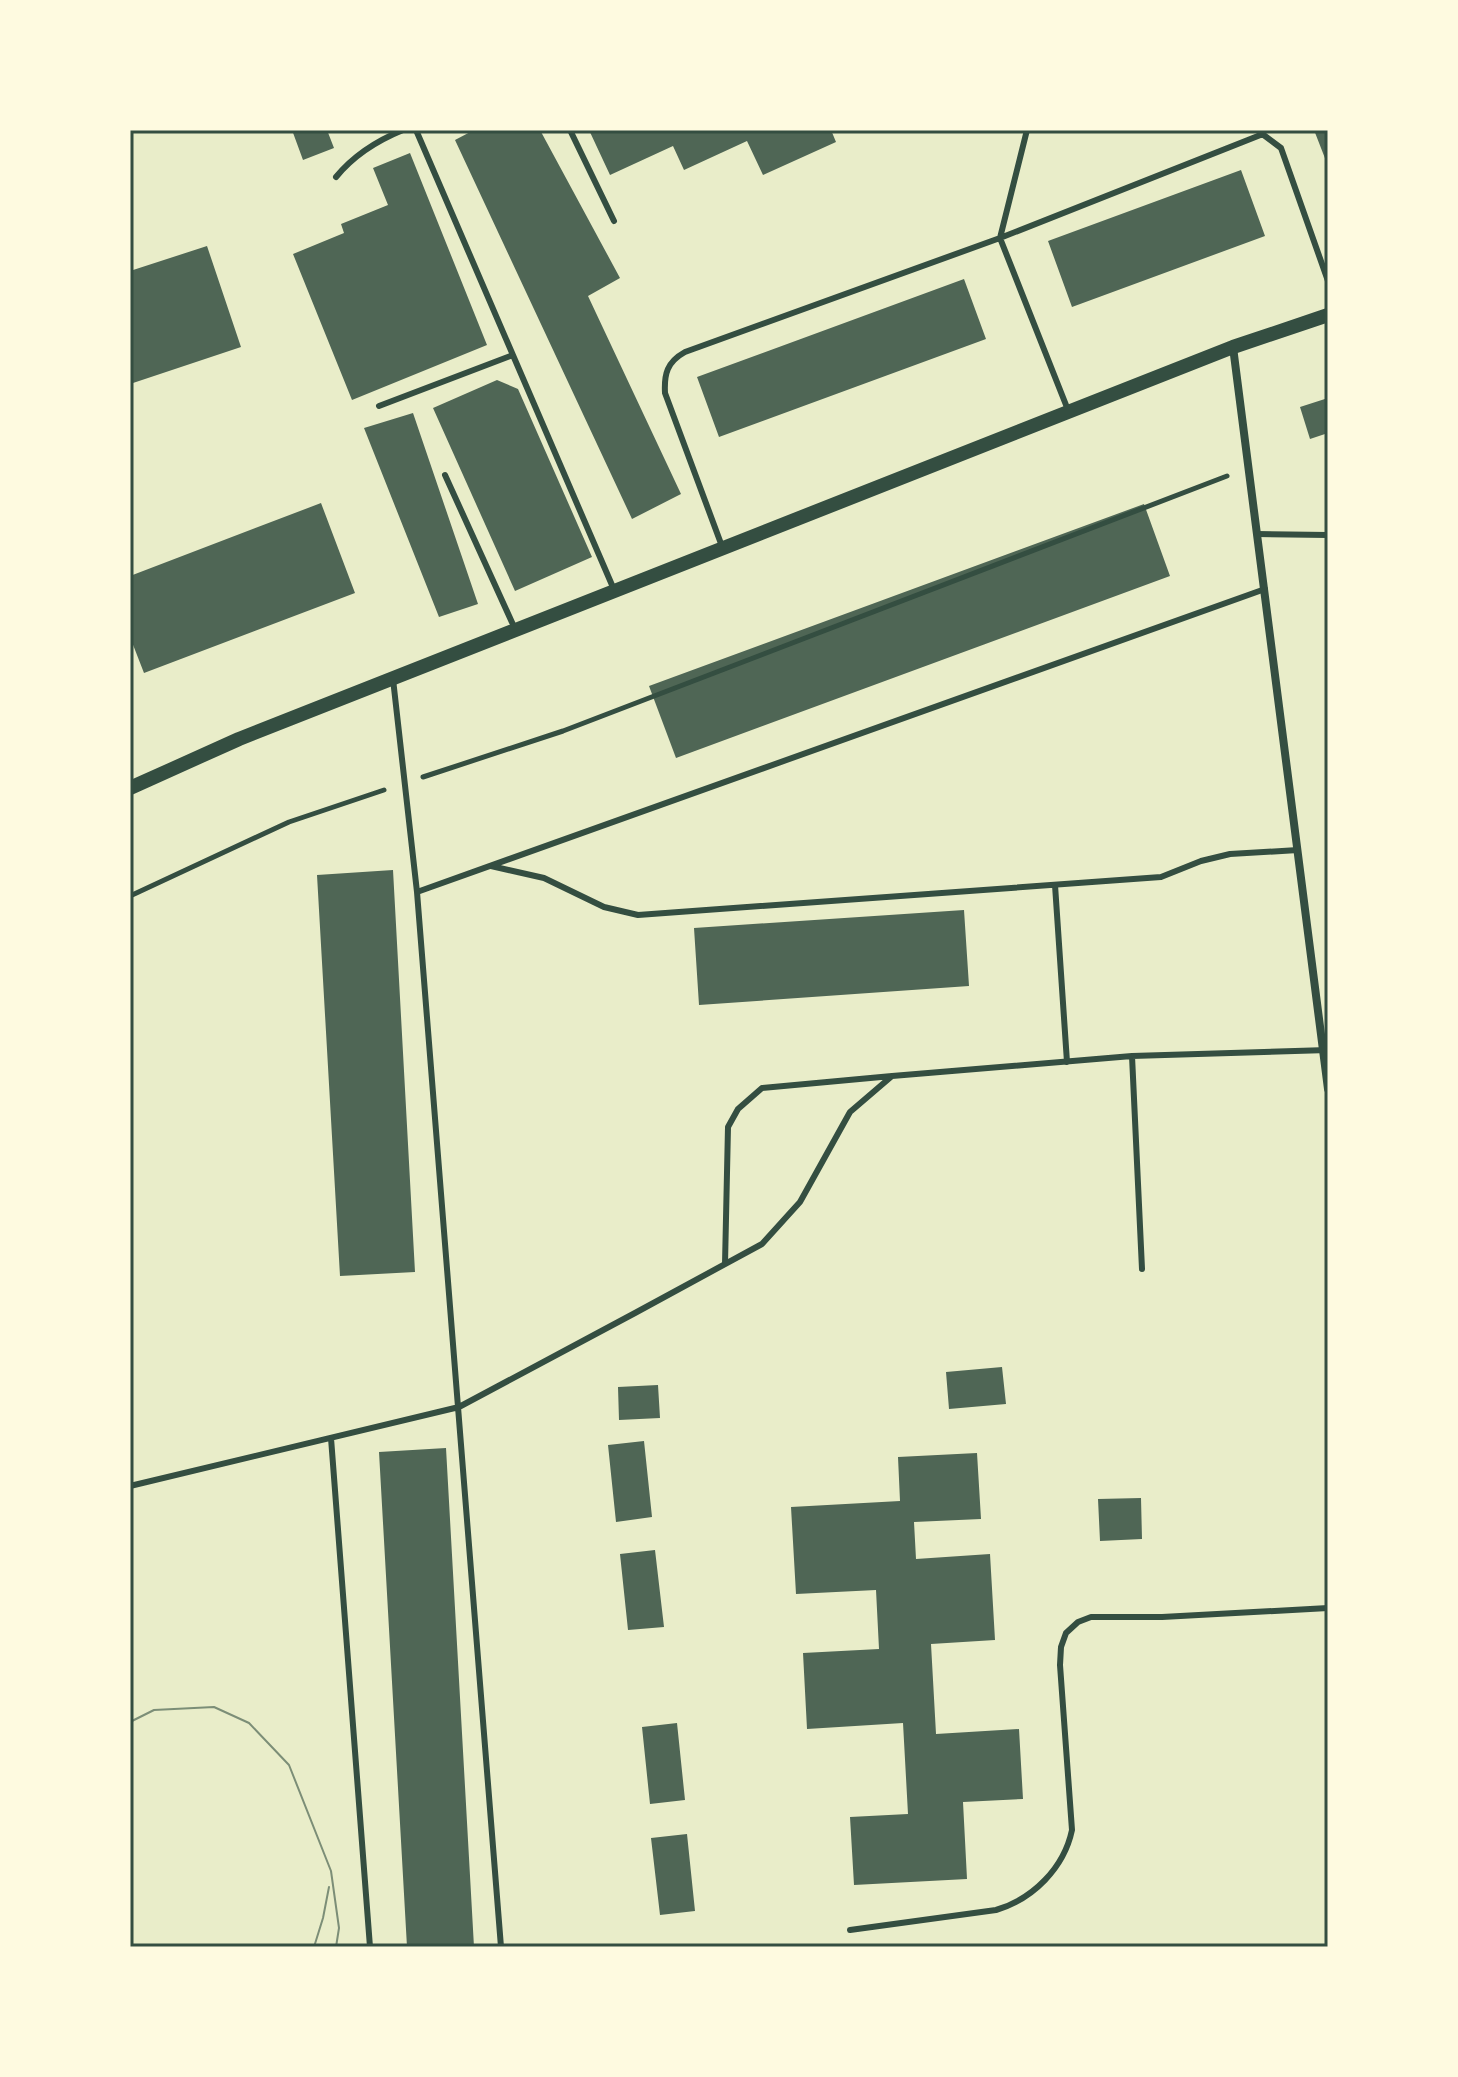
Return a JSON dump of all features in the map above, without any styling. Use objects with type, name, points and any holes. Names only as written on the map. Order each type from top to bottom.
[{"type":"street","points":[[130,788],[239,739],[1233,347],[1328,315]]},
{"type":"street","points":[[1233,347],[1326,1050],[1328,1089]]},
{"type":"lane","points":[[336,177],[363,151],[403,130]]},
{"type":"lane","points":[[416,130],[615,592]]},
{"type":"lane","points":[[570,130],[614,221]]},
{"type":"lane","points":[[1027,130],[1000,238],[1070,413]]},
{"type":"lane","points":[[723,549],[665,393],[664,377],[670,364],[685,352],[1000,238],[1260,132],[1281,148],[1328,281]]},
{"type":"lane","points":[[379,406],[513,355]]},
{"type":"lane","points":[[445,475],[516,630]]},
{"type":"lane","points":[[1257,534],[1328,535]]},
{"type":"lane","points":[[417,892],[1265,589]]},
{"type":"lane","points":[[393,679],[417,892],[501,1947]]},
{"type":"lane","points":[[491,866],[544,878],[604,907],[638,915],[1161,877],[1201,861],[1230,854],[1298,850]]},
{"type":"lane","points":[[1055,885],[1067,1062]]},
{"type":"lane","points":[[725,1264],[728,1127],[738,1109],[762,1088],[1132,1056],[1326,1050]]},
{"type":"lane","points":[[1132,1056],[1142,1269]]},
{"type":"lane","points":[[130,1486],[459,1407],[725,1264],[762,1244],[800,1202],[850,1112],[892,1076]]},
{"type":"lane","points":[[331,1438],[370,1947]]},
{"type":"lane","points":[[850,1930],[996,1910],[1018,1903],[1059,1863],[1069,1846],[1072,1830],[1061,1647],[1066,1633],[1078,1622],[1091,1617],[1162,1617],[1328,1608]]},
{"type":"path","points":[[130,896],[289,822],[563,731],[1249,467]]},
{"type":"building","points":[[292,130],[327,130],[334,148],[303,160]]},
{"type":"building","points":[[474,130],[540,130],[620,278],[588,296],[681,494],[632,519],[455,140]]},
{"type":"building","points":[[589,130],[831,130],[836,142],[763,175],[747,141],[684,170],[673,146],[610,175]]},
{"type":"building","points":[[1314,130],[1328,130],[1328,166]]},
{"type":"building","points":[[410,153],[487,345],[352,400],[293,254],[344,233],[341,224],[388,205],[373,168]]},
{"type":"building","points":[[1241,170],[1265,236],[1072,307],[1048,241]]},
{"type":"building","points":[[207,246],[241,347],[130,384],[130,271]]},
{"type":"building","points":[[964,279],[986,339],[719,437],[697,377]]},
{"type":"building","points":[[497,380],[518,389],[592,557],[515,591],[433,408]]},
{"type":"building","points":[[1328,398],[1328,433],[1310,439],[1300,407]]},
{"type":"building","points":[[413,413],[478,604],[439,617],[364,428]]},
{"type":"building","points":[[321,503],[355,593],[144,673],[130,637],[130,576]]},
{"type":"building","points":[[1144,504],[1170,576],[676,758],[649,686]]},
{"type":"building","points":[[393,870],[415,1272],[340,1276],[317,875]]},
{"type":"building","points":[[964,910],[969,986],[699,1005],[694,928]]},
{"type":"building","points":[[1002,1367],[1006,1404],[949,1409],[946,1372]]},
{"type":"building","points":[[658,1385],[660,1418],[619,1420],[618,1387]]},
{"type":"building","points":[[644,1441],[652,1517],[616,1522],[608,1445]]},
{"type":"building","points":[[446,1448],[474,1947],[407,1947],[379,1452]]},
{"type":"building","points":[[977,1453],[981,1519],[914,1522],[916,1559],[990,1554],[995,1640],[931,1644],[936,1734],[1019,1729],[1023,1799],[963,1802],[967,1879],[854,1885],[850,1817],[908,1814],[903,1723],[807,1729],[803,1653],[879,1649],[876,1590],[796,1594],[791,1507],[900,1501],[898,1457]]},
{"type":"building","points":[[1141,1498],[1142,1539],[1100,1541],[1098,1499]]},
{"type":"building","points":[[655,1550],[664,1627],[628,1630],[620,1554]]},
{"type":"building","points":[[677,1723],[685,1800],[650,1804],[642,1727]]},
{"type":"building","points":[[687,1834],[695,1911],[660,1915],[651,1838]]},
{"type":"tram line","points":[[130,1722],[154,1710],[214,1707],[249,1723],[289,1765],[331,1871],[339,1928],[336,1947]]},
{"type":"tram line","points":[[314,1947],[329,1887]]}]
